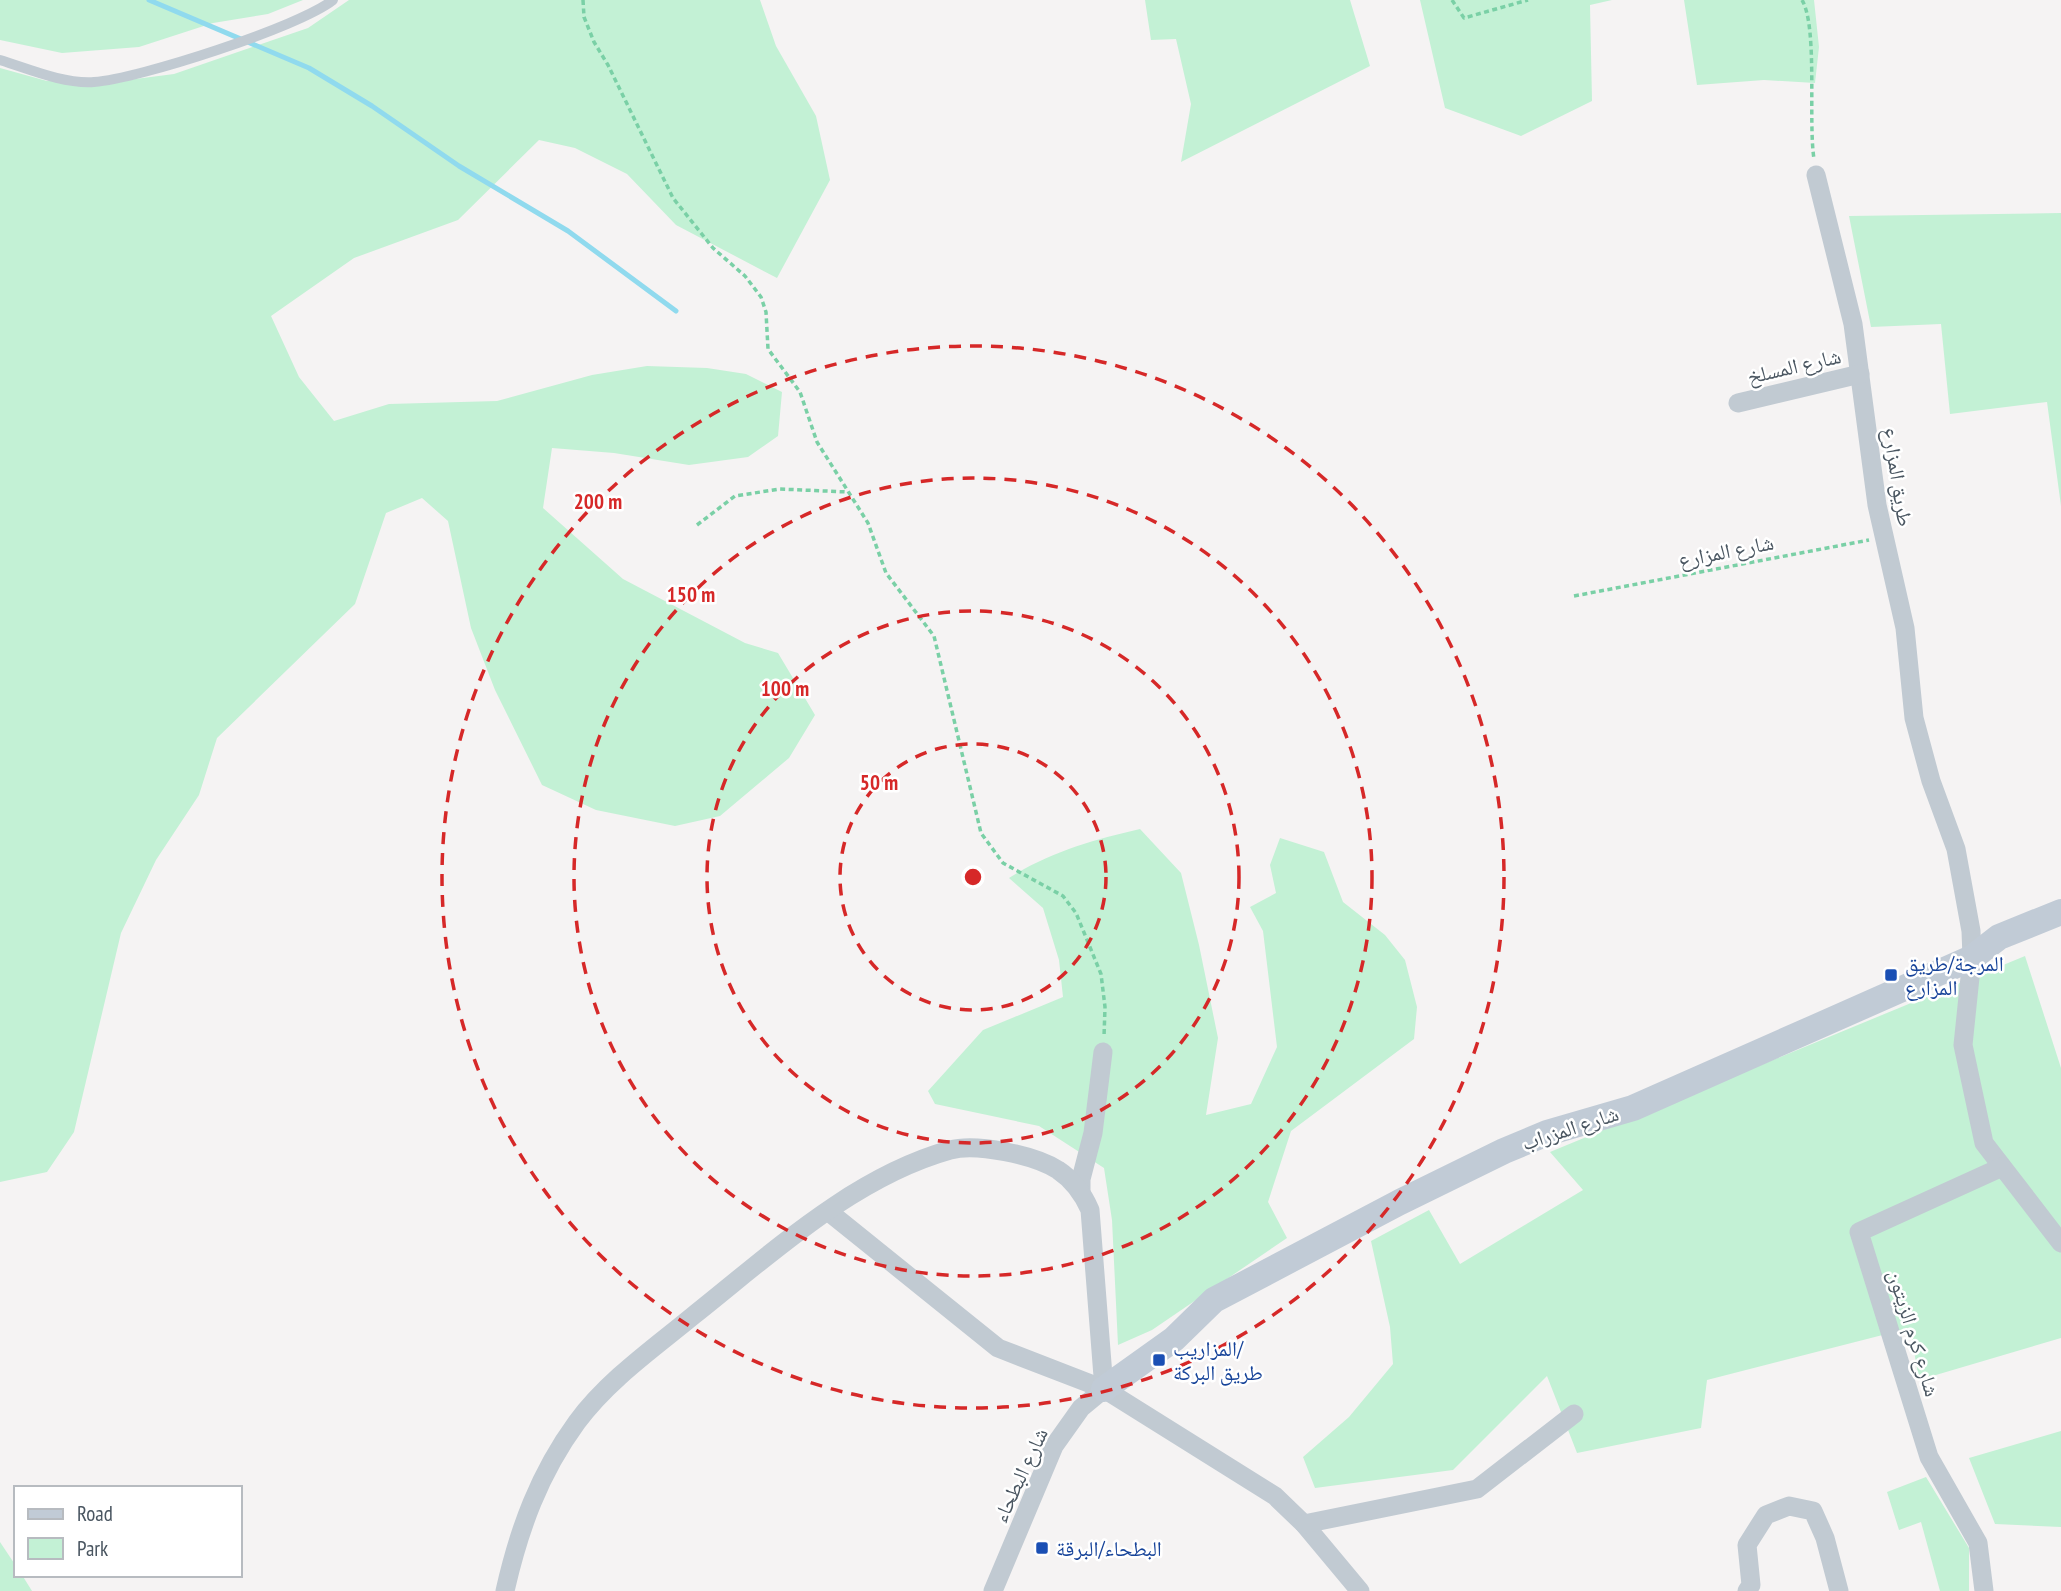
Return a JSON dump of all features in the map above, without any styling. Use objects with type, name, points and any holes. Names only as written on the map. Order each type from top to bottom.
[{"type":"street","name":"طريق المزارع","points":[[1816,175],[1853,324],[1884,537],[1905,628],[1914,718],[1931,781],[1956,849],[1971,930],[1972,958],[1963,1045],[1984,1143],[2061,1243]]},
{"type":"street","name":"شارع المسلخ","points":[[1738,403],[1860,374]]},
{"type":"street","name":"شارع المزراب","points":[[1104,1390],[1174,1339],[1214,1300],[1411,1196],[1547,1133],[1633,1108],[1972,958],[1999,937],[2061,912]]},
{"type":"street","points":[[1081,1191],[1081,1179],[1093,1133],[1102,1052]]},
{"type":"street","points":[[505,1591],[528,1508],[540,1481],[578,1421],[630,1368],[784,1243],[856,1193],[910,1165],[952,1149],[973,1147],[1002,1151],[1057,1169],[1081,1191],[1090,1210],[1104,1390]]},
{"type":"street","name":"شارع كرم الزيتون","points":[[1984,1591],[1978,1543],[1929,1457],[1859,1232],[2002,1167]]},
{"type":"street","points":[[829,1212],[998,1348],[1104,1390],[1275,1496],[1304,1524],[1360,1591]]},
{"type":"street","name":"شارع البطحاء","points":[[993,1591],[1054,1446],[1081,1408],[1104,1390]]},
{"type":"street","points":[[1304,1524],[1478,1489],[1574,1414]]},
{"type":"street","points":[[1747,1591],[1751,1585],[1746,1545],[1766,1515],[1789,1506],[1813,1511],[1825,1538],[1839,1591]]},
{"type":"lane","points":[[0,60],[50,76],[93,82],[167,64],[288,24],[333,0]]},
{"type":"path","points":[[583,0],[584,17],[594,42],[673,198],[713,248],[745,276],[761,297],[766,312],[768,349],[800,392],[817,442],[868,523],[886,573],[934,636],[981,834],[1003,863],[1063,896],[1076,913],[1101,974],[1105,1007],[1102,1052]]},
{"type":"path","points":[[1452,0],[1464,18],[1528,0]]},
{"type":"path","points":[[1802,0],[1810,33],[1809,131],[1816,175]]},
{"type":"path","points":[[697,526],[735,496],[780,489],[848,492]]},
{"type":"path","name":"شارع المزارع","points":[[1574,596],[1884,537]]},
{"type":"green space","points":[[0,0],[303,0],[268,14],[213,23],[139,47],[62,53],[0,40]]},
{"type":"green space","points":[[349,0],[760,0],[776,46],[816,116],[830,180],[777,278],[676,225],[627,174],[575,148],[539,140],[458,220],[354,258],[271,316],[299,377],[334,421],[389,404],[497,401],[592,375],[647,366],[707,368],[746,374],[782,392],[778,436],[748,457],[689,465],[614,453],[552,448],[543,508],[623,579],[745,643],[778,653],[815,715],[789,758],[720,816],[675,826],[596,810],[542,785],[495,690],[471,628],[448,521],[422,498],[386,513],[355,604],[217,738],[199,795],[156,860],[121,933],[74,1132],[47,1172],[0,1182],[0,68],[47,81],[112,82],[174,74],[308,28]]},
{"type":"green space","points":[[1145,0],[1350,0],[1370,66],[1181,162],[1191,104],[1176,39],[1151,40]]},
{"type":"green space","points":[[1420,0],[1612,0],[1590,5],[1592,101],[1521,136],[1445,108]]},
{"type":"green space","points":[[1684,0],[1814,0],[1819,47],[1815,83],[1764,80],[1697,85]]},
{"type":"green space","points":[[2061,213],[2061,506],[2047,402],[1950,414],[1941,324],[1871,327],[1849,216]]},
{"type":"green space","points":[[1140,829],[1181,873],[1199,945],[1218,1038],[1206,1115],[1251,1104],[1277,1047],[1263,931],[1250,907],[1276,893],[1270,865],[1280,838],[1324,852],[1343,902],[1385,935],[1405,960],[1417,1007],[1414,1039],[1291,1131],[1268,1202],[1287,1238],[1152,1330],[1118,1345],[1112,1220],[1104,1168],[1039,1126],[935,1104],[928,1091],[983,1030],[1063,997],[1059,960],[1043,908],[1009,878],[1072,848]]},
{"type":"green space","points":[[2025,956],[2061,1068],[2061,1338],[1919,1380],[1910,1328],[1707,1380],[1701,1428],[1577,1453],[1547,1376],[1453,1470],[1315,1488],[1303,1457],[1349,1417],[1393,1364],[1390,1327],[1371,1241],[1429,1210],[1460,1264],[1583,1190],[1550,1152]]},
{"type":"green space","points":[[2061,1431],[2061,1527],[1995,1524],[1969,1458]]},
{"type":"green space","points":[[1926,1477],[1969,1548],[1969,1591],[1940,1591],[1921,1522],[1899,1530],[1887,1492]]},
{"type":"green space","points":[[0,1542],[14,1563],[14,1577],[23,1577],[32,1591],[0,1591]]},
{"type":"waterway","points":[[149,0],[309,68],[372,106],[459,166],[568,231],[676,311]]},
{"type":"place","name":"المرجة/طريق المزارع","points":[[1891,975]]},
{"type":"place","name":"المزاريب/ طريق البركة","points":[[1159,1360]]},
{"type":"place","name":"البطحاء/البرقة","points":[[1042,1548]]}]
